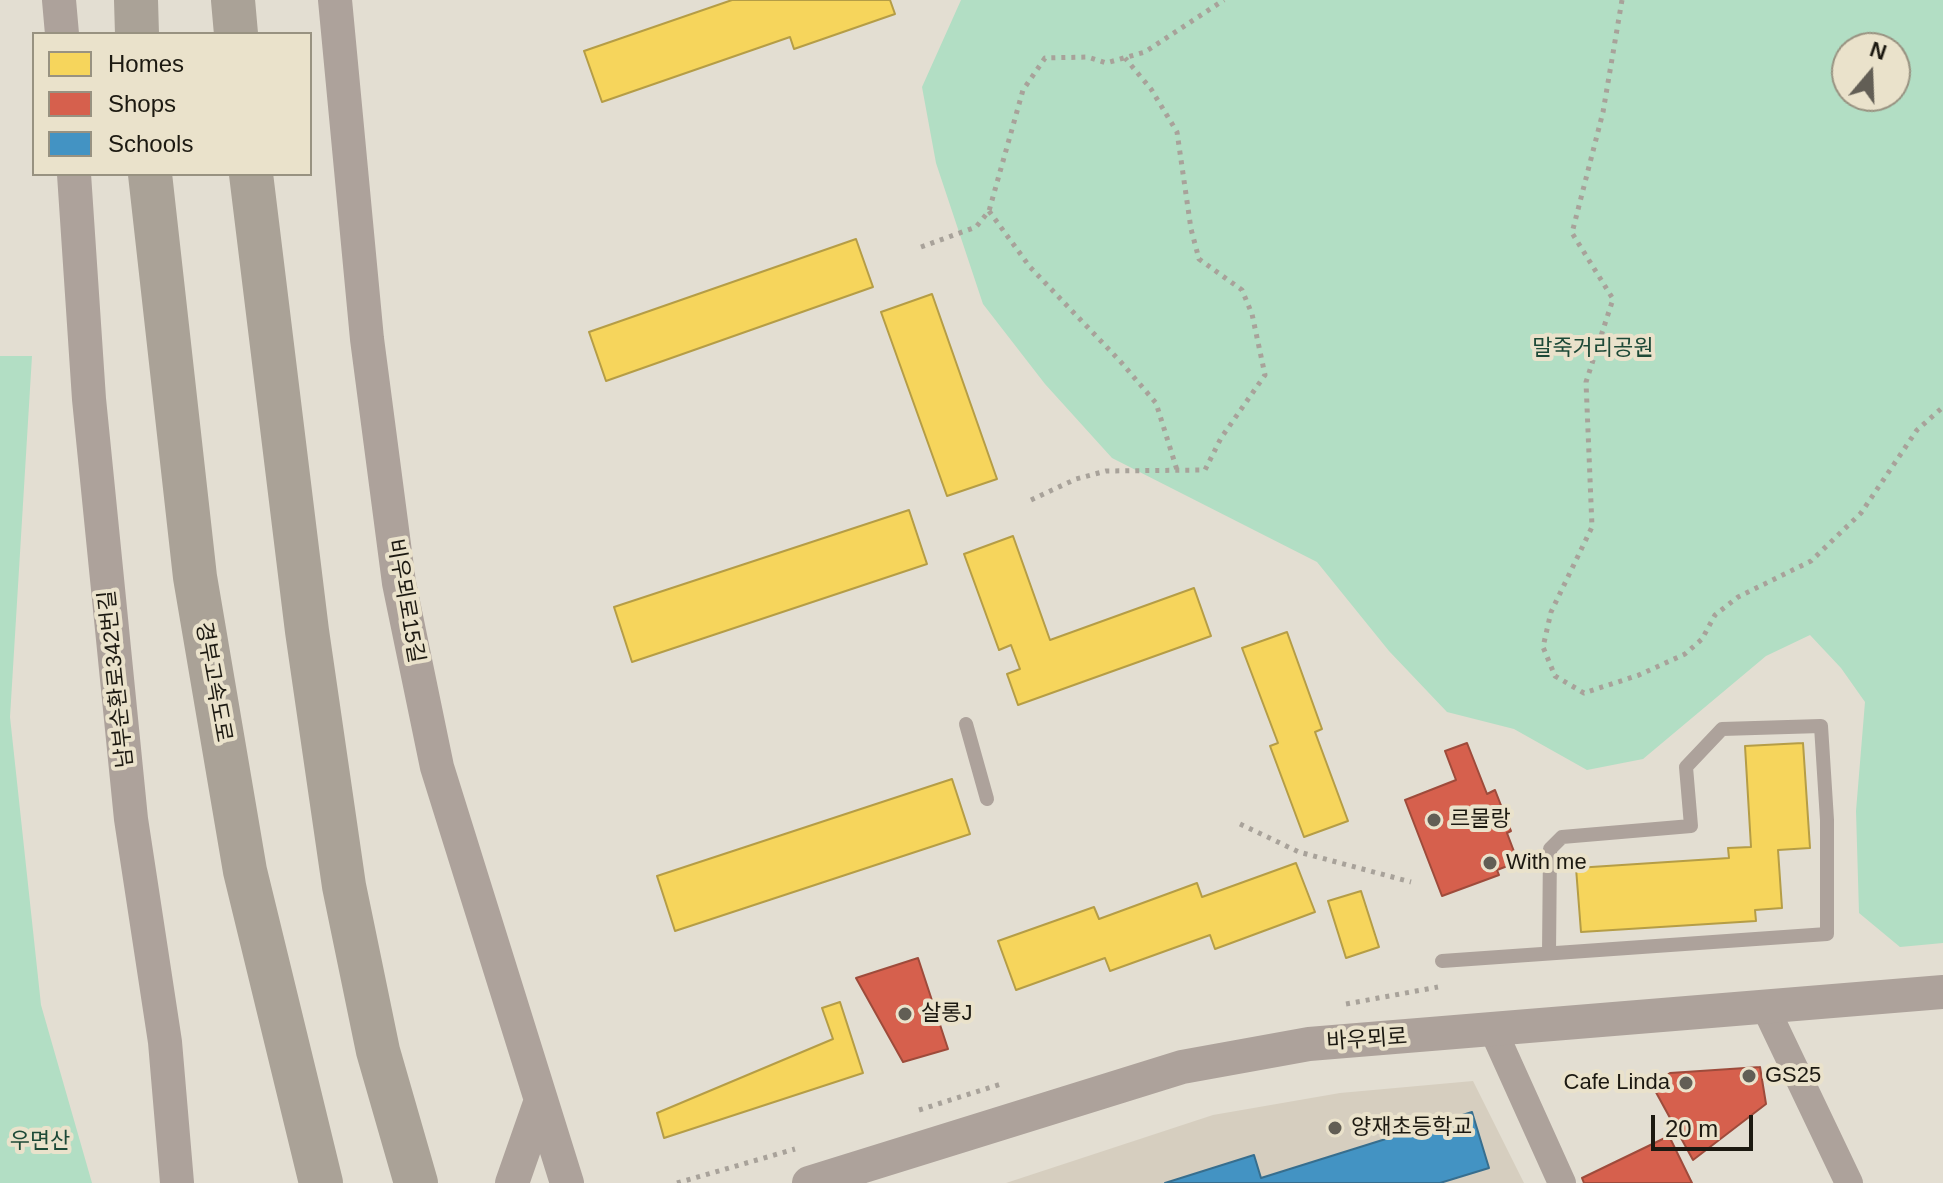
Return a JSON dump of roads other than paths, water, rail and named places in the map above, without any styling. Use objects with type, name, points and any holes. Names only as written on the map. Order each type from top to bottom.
[{"type":"highway","points":[[136,0],[137,32]]},
{"type":"highway","points":[[233,0],[236,32]]},
{"type":"highway","name":"경부고속도로","points":[[150,176],[195,577],[245,871],[321,1183]]},
{"type":"highway","points":[[251,176],[307,631],[344,886],[378,1051],[416,1183]]},
{"type":"street","points":[[59,0],[62,32]]},
{"type":"street","name":"비우뫼로15길","points":[[335,0],[367,339],[399,583],[437,767],[567,1183]]},
{"type":"street","name":"남부순환로342번길","points":[[74,176],[89,399],[123,741],[165,1042],[177,1183]]},
{"type":"street","name":"바우뫼로","points":[[809,1183],[1182,1067],[1309,1044],[1766,1009],[1943,992]]},
{"type":"street","points":[[1766,1009],[1849,1183]]},
{"type":"street","points":[[1493,1030],[1562,1183]]},
{"type":"street","points":[[512,1183],[540,1103]]},
{"type":"lane","points":[[966,724],[987,799]]},
{"type":"lane","points":[[1442,961],[1827,934],[1827,820],[1821,726],[1722,729],[1686,767],[1691,826],[1562,837],[1550,849],[1549,953]]},
{"type":"place","name":"르물랑","points":[[1434,820]]},
{"type":"place","name":"With me","points":[[1490,863]]},
{"type":"place","name":"살롱J","points":[[905,1014]]},
{"type":"place","name":"GS25","points":[[1749,1076]]},
{"type":"place","name":"Cafe Linda","points":[[1686,1083]]},
{"type":"place","name":"양재초등학교","points":[[1335,1128]]},
{"type":"park label","name":"말죽거리공원","points":[[1593,349]]},
{"type":"park label","name":"우면산","points":[[40,1142]]}]
